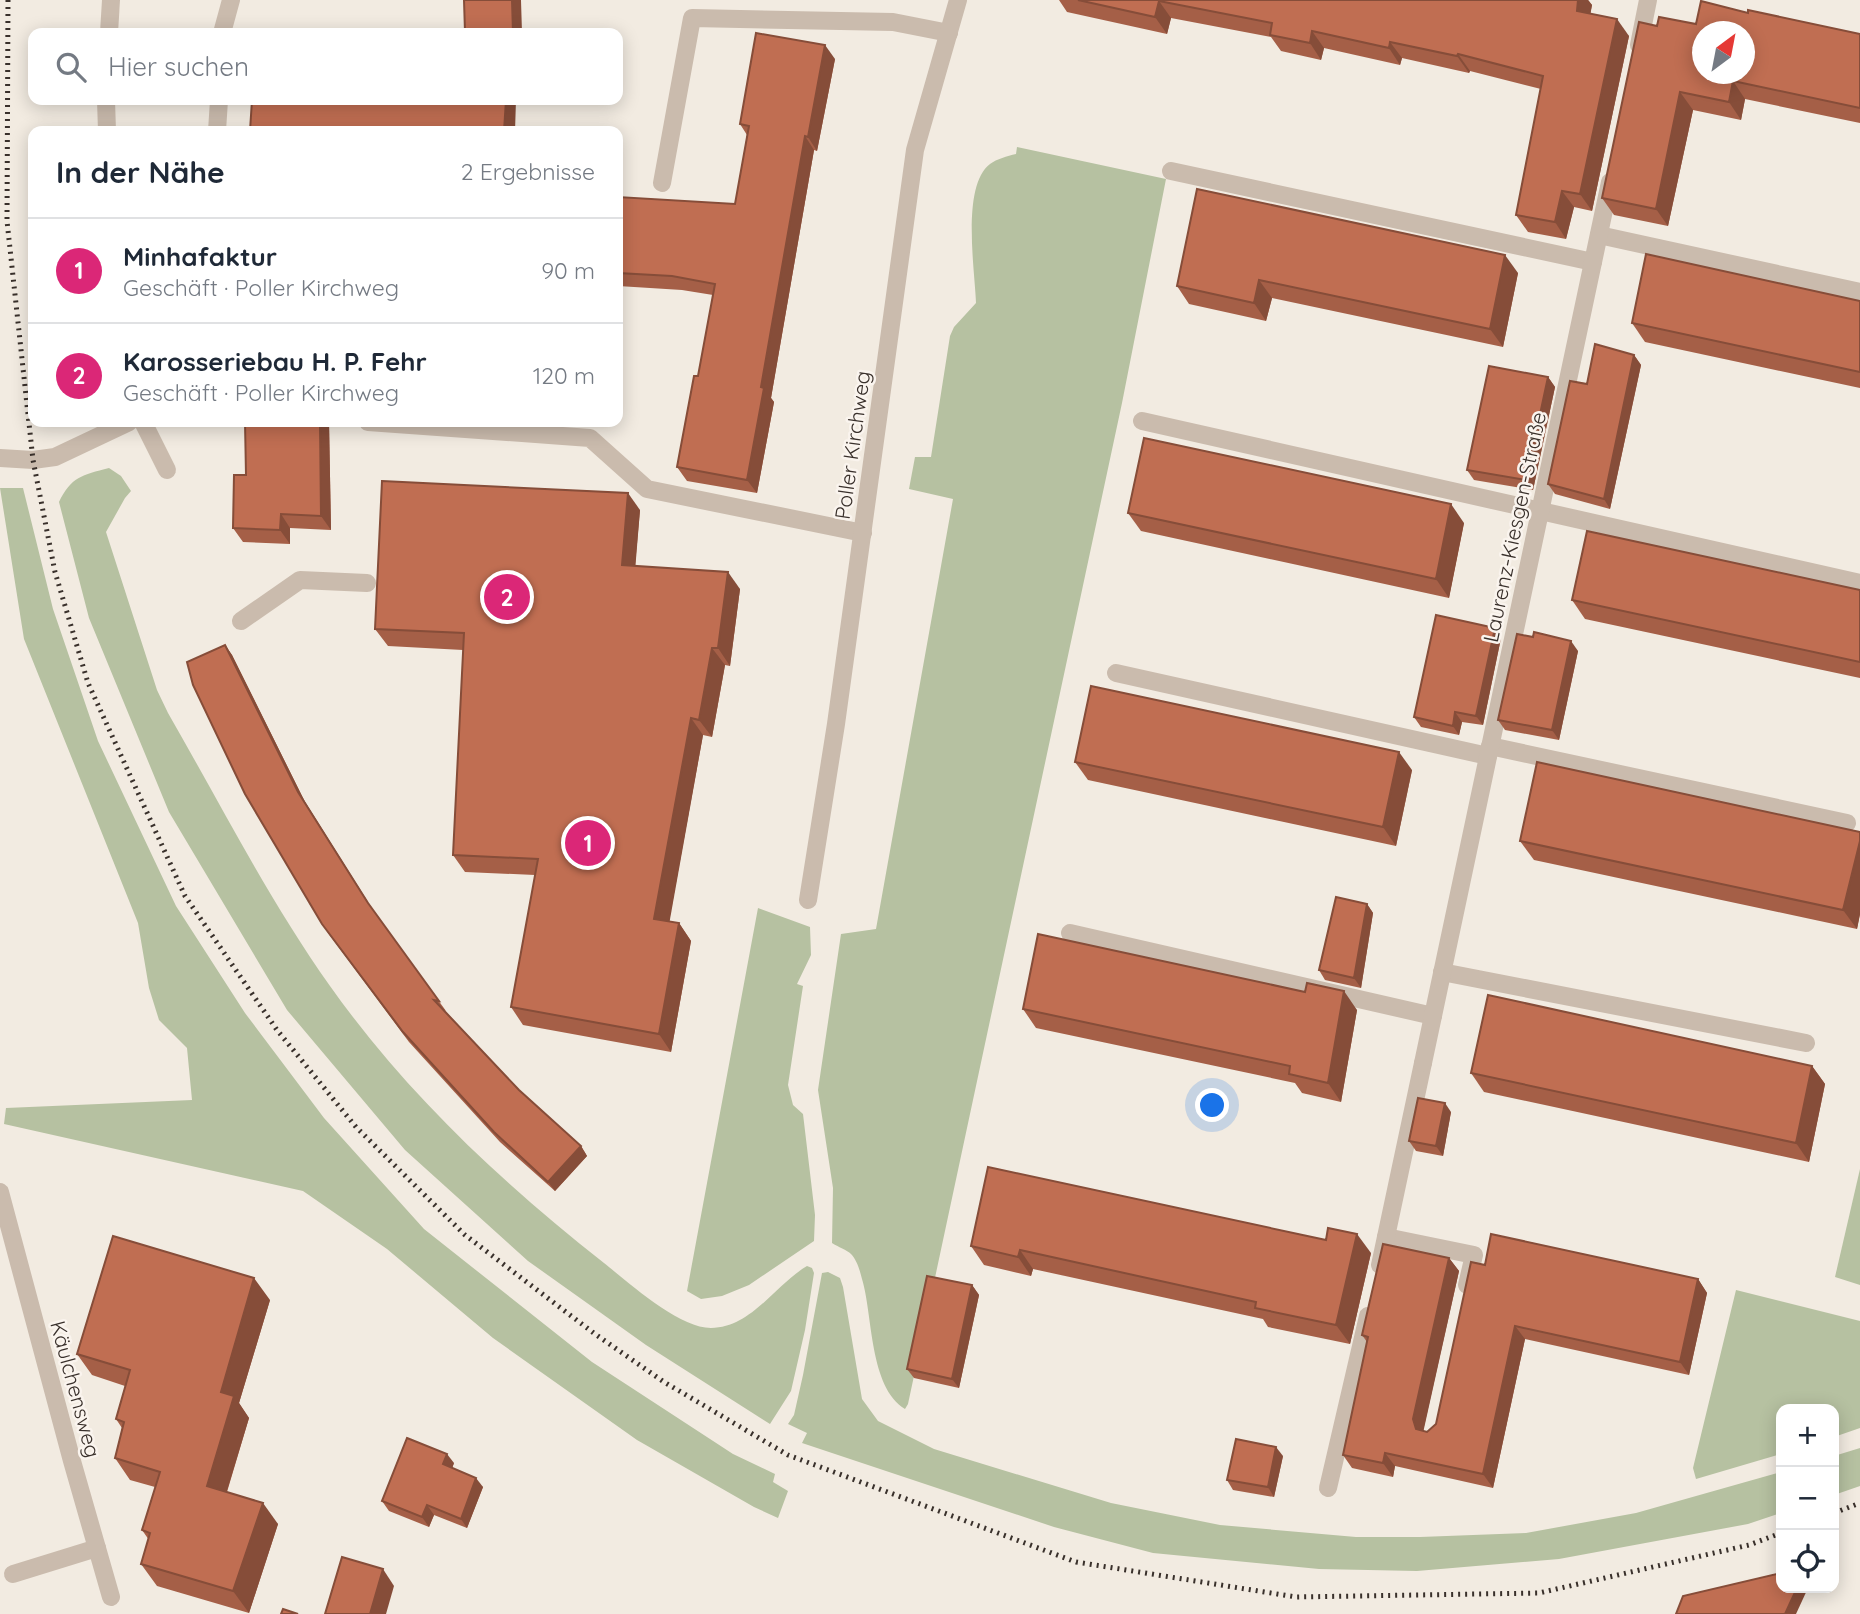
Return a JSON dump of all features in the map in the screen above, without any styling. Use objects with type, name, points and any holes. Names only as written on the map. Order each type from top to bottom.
[{"type":"street","points":[[109,28],[111,0]]},
{"type":"street","points":[[223,28],[231,0]]},
{"type":"street","name":"Poller Kirchweg","points":[[808,900],[836,724],[915,150],[958,0]]},
{"type":"street","points":[[1634,65],[1648,0]]},
{"type":"street","points":[[662,183],[692,18],[893,22],[949,33]]},
{"type":"street","points":[[106,105],[107,126]]},
{"type":"street","points":[[217,126],[219,105]]},
{"type":"street","name":"Laurenz-Kiesgen-Straße","points":[[1377,1277],[1612,170]]},
{"type":"street","points":[[1171,171],[1594,262]]},
{"type":"street","points":[[1599,235],[1860,292]]},
{"type":"street","points":[[1142,421],[1860,583]]},
{"type":"street","points":[[0,458],[33,460],[55,457],[118,427]]},
{"type":"street","points":[[146,427],[167,470]]},
{"type":"street","points":[[437,427],[590,438],[647,489],[863,533]]},
{"type":"street","points":[[241,621],[300,580],[367,583]]},
{"type":"street","points":[[1115,673],[1847,823]]},
{"type":"street","points":[[1070,933],[1433,1016]]},
{"type":"street","points":[[1442,972],[1806,1043]]},
{"type":"street","name":"Käulchensweg","points":[[0,1192],[111,1597]]},
{"type":"street","points":[[1387,1237],[1474,1255],[1462,1307]]},
{"type":"street","points":[[1328,1488],[1371,1303]]},
{"type":"street","points":[[13,1574],[97,1548]]},
{"type":"green space","points":[[1017,147],[1166,179],[1122,403],[905,1409],[893,1399],[878,1368],[866,1294],[857,1262],[853,1256],[832,1243],[833,1188],[818,1090],[841,934],[876,929],[953,499],[909,489],[915,457],[931,457],[950,336],[954,327],[976,303],[972,251],[975,190],[981,175],[990,164],[1016,154]]},
{"type":"green space","points":[[109,468],[121,476],[131,491],[106,532],[157,690],[286,920],[330,986],[390,1063],[457,1134],[528,1201],[640,1292],[684,1321],[711,1328],[738,1321],[762,1304],[795,1274],[807,1266],[812,1268],[814,1273],[805,1330],[791,1391],[770,1424],[646,1345],[528,1261],[405,1150],[287,1010],[169,812],[89,618],[59,502],[68,487],[78,478]]},
{"type":"green space","points":[[0,488],[23,488],[53,609],[98,741],[176,906],[245,1013],[324,1118],[424,1229],[592,1362],[733,1454],[775,1474],[773,1482],[788,1491],[778,1518],[637,1440],[493,1338],[387,1249],[303,1191],[4,1124],[6,1108],[192,1100],[187,1048],[159,1020],[149,988],[138,923],[24,639]]},
{"type":"green space","points":[[758,908],[810,927],[811,955],[797,984],[803,986],[788,1085],[793,1105],[803,1114],[815,1215],[814,1241],[749,1285],[722,1296],[701,1299],[687,1291]]},
{"type":"green space","points":[[1860,1169],[1860,1285],[1835,1277]]},
{"type":"green space","points":[[828,1272],[840,1278],[862,1399],[878,1421],[934,1449],[1111,1503],[1220,1525],[1356,1537],[1526,1533],[1636,1513],[1776,1473],[1776,1515],[1748,1524],[1559,1559],[1417,1571],[1319,1569],[1153,1553],[1054,1527],[802,1443],[807,1433],[788,1424],[794,1415],[822,1273]]},
{"type":"green space","points":[[1736,1290],[1860,1321],[1860,1428],[1839,1435],[1839,1404],[1776,1404],[1776,1455],[1696,1479],[1693,1468]]},
{"type":"green space","points":[[1860,1448],[1860,1486],[1839,1493],[1839,1467],[1839,1454]]},
{"type":"building","points":[[464,0],[512,0],[513,28],[465,28]]},
{"type":"building","points":[[1078,0],[1578,0],[1577,11],[1617,19],[1580,194],[1562,191],[1555,222],[1516,215],[1543,76],[1458,54],[1457,56],[1390,42],[1389,48],[1312,31],[1310,43],[1270,35],[1272,23],[1159,1],[1155,17]]},
{"type":"building","points":[[1701,1],[1748,13],[1748,10],[1860,34],[1860,108],[1747,84],[1755,84],[1755,21],[1697,21]]},
{"type":"building","points":[[1659,17],[1692,23],[1692,84],[1732,84],[1729,102],[1680,92],[1656,209],[1602,198],[1639,22],[1657,26]]},
{"type":"building","points":[[756,33],[825,45],[808,137],[805,136],[747,480],[677,467],[715,284],[672,276],[623,273],[623,197],[735,204],[749,126],[740,124]]},
{"type":"building","points":[[252,105],[506,105],[504,126],[250,126]]},
{"type":"building","points":[[1197,189],[1505,255],[1490,329],[1259,280],[1254,303],[1177,286]]},
{"type":"building","points":[[1646,254],[1860,301],[1860,372],[1632,323]]},
{"type":"building","points":[[1595,344],[1634,355],[1604,499],[1548,484],[1570,381],[1587,384]]},
{"type":"building","points":[[1489,366],[1548,377],[1526,480],[1467,470]]},
{"type":"building","points":[[245,427],[320,427],[321,516],[281,514],[280,530],[233,528],[234,475],[246,475]]},
{"type":"building","points":[[1144,438],[1451,504],[1436,579],[1128,513]]},
{"type":"building","points":[[382,481],[628,493],[622,565],[728,572],[718,648],[712,648],[699,720],[691,718],[654,919],[679,923],[659,1034],[511,1007],[538,859],[453,855],[464,633],[375,629]]},
{"type":"building","points":[[1587,531],[1860,590],[1860,662],[1572,600]]},
{"type":"building","points":[[1436,615],[1495,628],[1476,716],[1455,712],[1453,726],[1414,717]]},
{"type":"building","points":[[1534,632],[1571,641],[1552,730],[1498,720],[1517,634],[1533,637]]},
{"type":"building","points":[[225,645],[298,792],[368,903],[439,1001],[434,1000],[519,1090],[581,1146],[548,1182],[494,1132],[403,1032],[322,924],[245,794],[193,685],[187,662]]},
{"type":"building","points":[[1091,686],[1399,752],[1383,827],[1075,762]]},
{"type":"building","points":[[1537,762],[1860,832],[1843,910],[1520,841]]},
{"type":"building","points":[[1336,897],[1367,904],[1354,978],[1319,970]]},
{"type":"building","points":[[1038,934],[1305,992],[1307,983],[1344,991],[1328,1083],[1289,1074],[1290,1066],[1023,1009]]},
{"type":"building","points":[[1488,995],[1812,1066],[1796,1143],[1471,1073]]},
{"type":"building","points":[[1418,1098],[1445,1103],[1436,1146],[1409,1141]]},
{"type":"building","points":[[988,1167],[1326,1240],[1328,1228],[1357,1234],[1336,1325],[1255,1308],[1256,1302],[1020,1250],[1018,1257],[971,1246]]},
{"type":"building","points":[[1491,1234],[1698,1279],[1680,1362],[1515,1326],[1483,1474],[1385,1453],[1383,1463],[1343,1455],[1368,1337],[1362,1335],[1383,1244],[1449,1258],[1413,1419],[1416,1429],[1427,1432],[1436,1424],[1471,1262],[1485,1265]]},
{"type":"building","points":[[113,1236],[254,1278],[221,1392],[234,1396],[207,1486],[263,1503],[233,1591],[141,1564],[150,1533],[142,1530],[160,1472],[115,1458],[124,1422],[116,1419],[130,1370],[77,1354]]},
{"type":"building","points":[[927,1276],[972,1285],[952,1379],[907,1369]]},
{"type":"building","points":[[407,1438],[447,1454],[443,1464],[476,1478],[461,1519],[427,1505],[422,1517],[382,1501]]},
{"type":"building","points":[[1236,1439],[1276,1447],[1268,1487],[1227,1480]]},
{"type":"building","points":[[342,1557],[383,1569],[370,1614],[325,1614]]},
{"type":"building","points":[[1776,1574],[1776,1593],[1795,1593],[1785,1614],[1676,1614],[1683,1596]]},
{"type":"building","points":[[283,1609],[298,1614],[281,1614]]},
{"type":"railway","points":[[8,0],[7,221],[28,414]]},
{"type":"railway","points":[[29,427],[33,460],[55,572],[88,683],[185,896],[277,1030],[356,1127],[465,1235],[595,1334],[664,1382],[788,1455],[1076,1562],[1296,1597],[1539,1593],[1749,1545],[1776,1535]]},
{"type":"railway","points":[[1839,1511],[1860,1503]]},
{"type":"place","name":"Karosseriebau H. P. Fehr","points":[[507,597]]},
{"type":"place","name":"Minhafaktur","points":[[588,843]]}]
